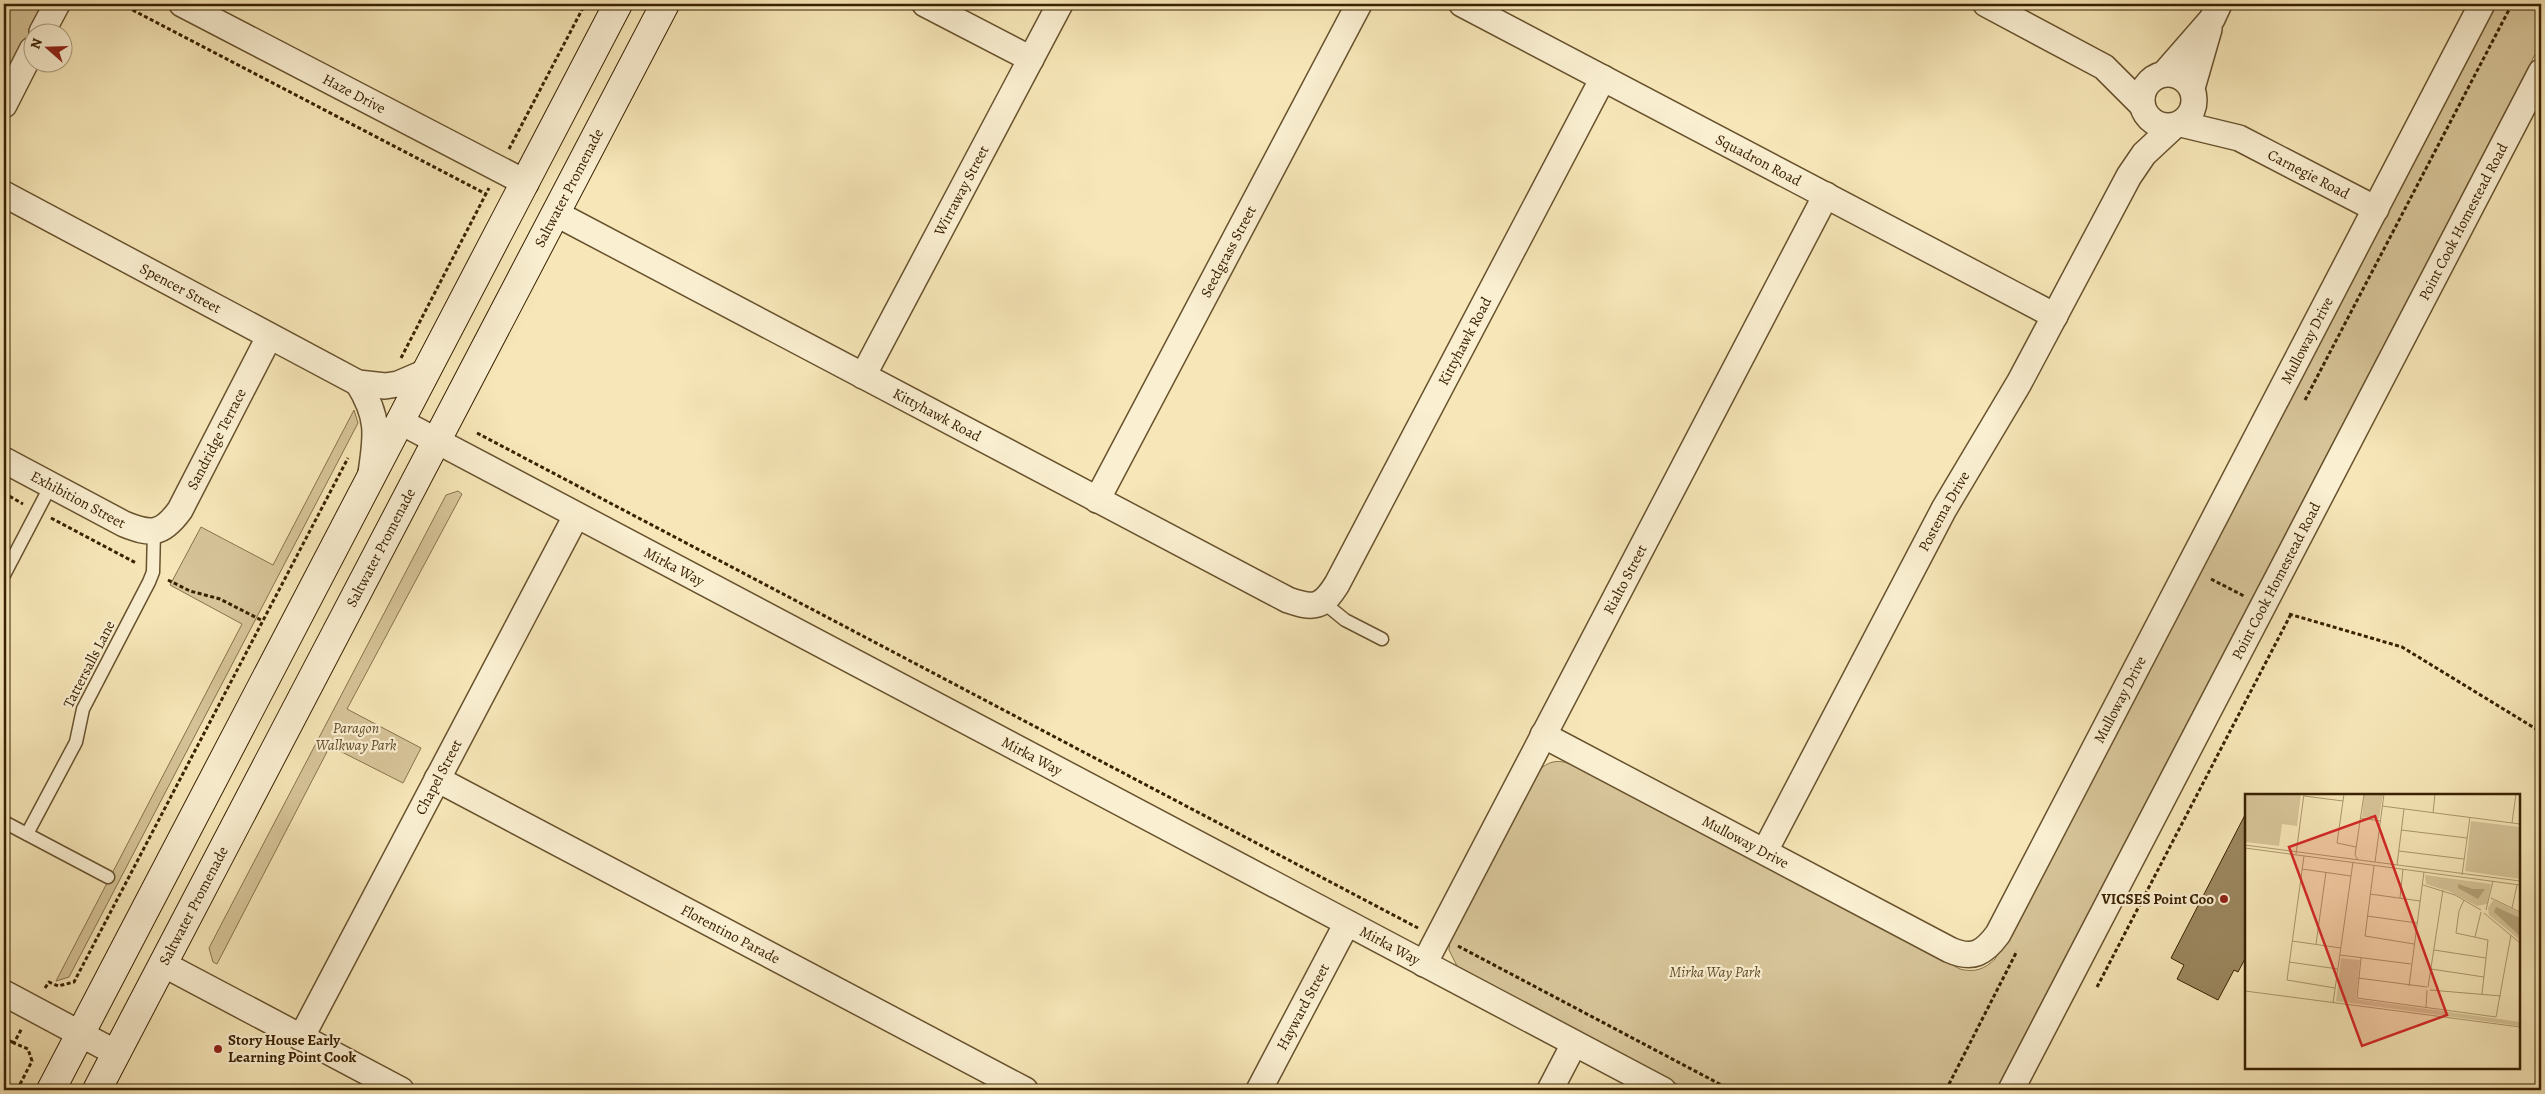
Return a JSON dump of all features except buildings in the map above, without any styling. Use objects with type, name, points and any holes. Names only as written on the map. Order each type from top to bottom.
[{"type":"street","points":[[47,22],[57,4]]},
{"type":"street","name":"Haze Drive","points":[[182,4],[526,183]]},
{"type":"street","points":[[51,1090],[618,4]]},
{"type":"street","name":"Saltwater Promenade","points":[[96,1090],[665,4]]},
{"type":"street","points":[[925,4],[1031,59]]},
{"type":"street","name":"Wirraway Street","points":[[863,376],[1060,4]]},
{"type":"street","name":"Seedgrass Street","points":[[1097,500],[1359,4]]},
{"type":"street","name":"Squadron Road","points":[[1462,4],[2054,316]]},
{"type":"street","points":[[1986,4],[2104,67],[2156,124],[2177,125],[2190,115],[2193,92],[2216,11]]},
{"type":"street","name":"Mulloway Drive","points":[[1543,735],[1950,950],[1966,956],[1981,953],[1998,934],[2482,4]]},
{"type":"street","points":[[2143,109],[2144,88],[2160,75],[2216,11]]},
{"type":"street","points":[[2104,67],[2180,76],[2193,92]]},
{"type":"street","points":[[4,105],[22,70]]},
{"type":"street","name":"Point Cook Homestead Road","points":[[2010,1090],[2541,72]]},
{"type":"street","name":"Kittyhawk Road","points":[[555,213],[1288,600],[1312,606],[1323,602],[1341,576],[1603,78]]},
{"type":"street","name":"Carnegie Road","points":[[2193,92],[2239,138]]},
{"type":"street","name":"Postema Drive","points":[[2129,176],[2143,109]]},
{"type":"street","name":"Carnegie Road","points":[[2177,125],[2239,138],[2376,209]]},
{"type":"street","name":"Postema Drive","points":[[1765,851],[1944,509],[2019,383],[2129,176],[2144,154],[2177,125]]},
{"type":"street","name":"Spencer Street","points":[[4,194],[358,383],[384,386],[398,384],[426,372]]},
{"type":"street","name":"Rialto Street","points":[[1424,964],[1826,195]]},
{"type":"street","name":"Sandridge Terrace","points":[[154,532],[172,522],[180,510],[269,337]]},
{"type":"street","points":[[358,383],[373,410],[375,422],[376,443],[370,479]]},
{"type":"street","name":"Mirka Way","points":[[400,422],[436,443],[1663,1090]]},
{"type":"street","name":"Exhibition Street","points":[[4,460],[124,524],[141,531],[154,532]]},
{"type":"street","name":"Chapel Street","points":[[301,1038],[576,516]]},
{"type":"street","name":"Florentino Parade","points":[[437,779],[1025,1090]]},
{"type":"street","name":"Hayward Street","points":[[1259,1090],[1347,923]]},
{"type":"street","points":[[163,964],[400,1090]]},
{"type":"street","points":[[4,993],[116,1053]]},
{"type":"street","points":[[1550,1090],[1574,1044]]},
{"type":"lane","points":[[4,575],[51,485]]},
{"type":"lane","name":"Tattersalls Lane","points":[[27,834],[76,742],[83,708],[153,572],[154,532]]},
{"type":"lane","points":[[1323,602],[1345,620],[1382,639]]},
{"type":"lane","points":[[4,822],[108,877]]},
{"type":"path","points":[[121,4],[486,194]]},
{"type":"path","points":[[398,364],[585,4]]},
{"type":"path","points":[[477,433],[1414,926],[1731,1090]]},
{"type":"path","points":[[14,1043],[49,982],[58,986],[74,982],[350,454]]},
{"type":"path","points":[[4,493],[190,591],[220,598],[263,621]]},
{"type":"path","points":[[2211,579],[2262,605],[2402,647],[2541,732]]},
{"type":"path","points":[[2097,987],[2290,614]]},
{"type":"path","points":[[4,1038],[28,1050],[32,1061],[17,1090]]},
{"type":"green space","points":[[4,4],[47,4],[38,22],[22,22],[22,52],[4,87]]},
{"type":"green space","name":"Mirka Way Park","points":[[2495,4],[2541,4],[2541,43],[1996,1090],[1688,1090],[1457,966],[1449,950],[1450,939],[1540,769],[1553,762],[1576,766],[1960,969],[1970,971],[1979,969],[1995,959]]},
{"type":"green space","points":[[354,410],[358,423],[69,977],[56,981],[242,624],[170,585],[201,527],[273,565]]},
{"type":"green space","name":"Paragon Walkway Park","points":[[458,491],[462,494],[347,709],[421,748],[403,783],[330,746],[217,964],[213,962],[209,948],[223,921],[446,495]]},
{"type":"place","name":"VICSES Point Coo","points":[[2224,899]]},
{"type":"place","name":"Story House Early Learning Point Cook","points":[[218,1049]]}]
